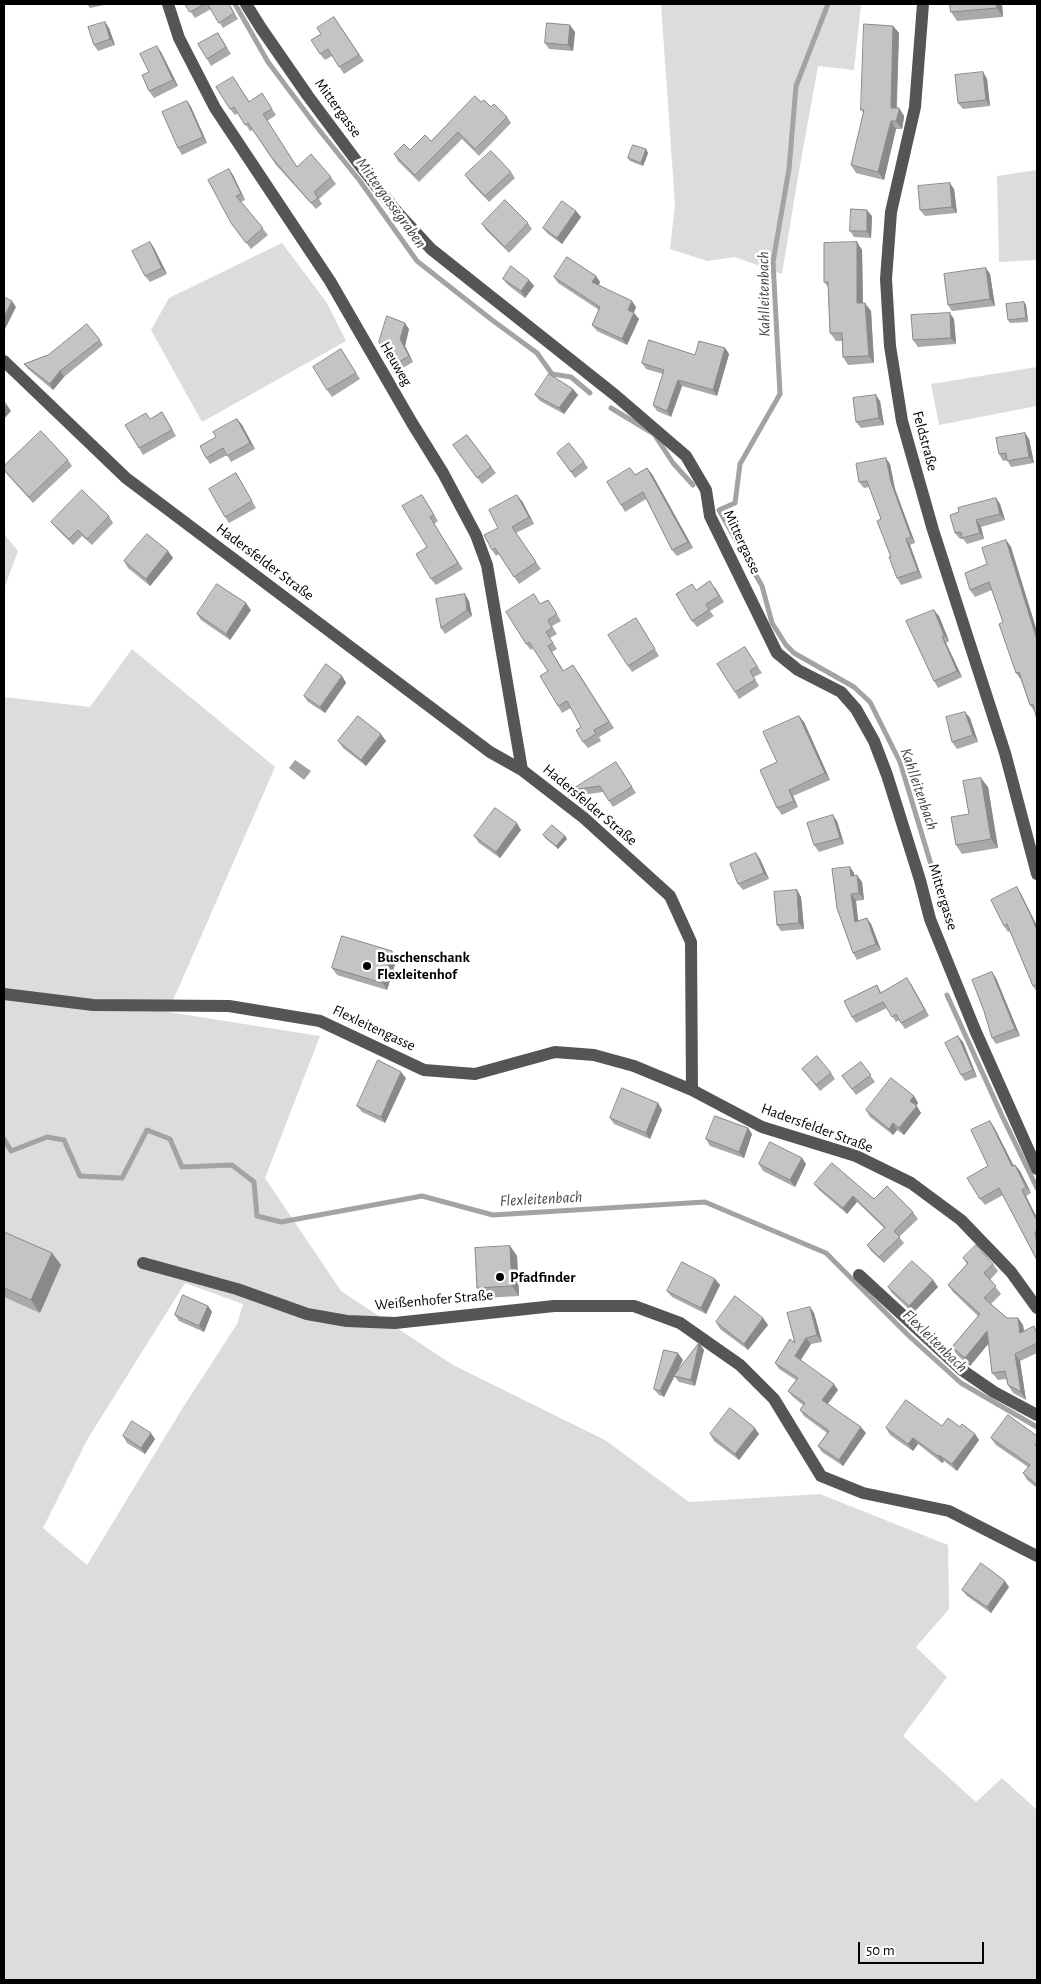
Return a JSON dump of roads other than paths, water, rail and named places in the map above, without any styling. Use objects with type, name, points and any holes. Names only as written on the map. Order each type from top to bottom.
[{"type":"street","name":"Heuweg","points":[[168,4],[179,38],[214,108],[330,281],[412,423],[444,473],[476,535],[487,564],[522,770]]},
{"type":"street","name":"Mittergasse","points":[[246,4],[308,96],[358,163],[397,212],[431,248],[614,395],[686,456],[706,490],[710,516],[777,653],[798,670],[841,692],[856,709],[874,742],[896,804],[930,919],[975,1030],[1037,1169]]},
{"type":"street","name":"Feldstraße","points":[[923,4],[915,107],[891,212],[886,279],[890,346],[902,420],[933,530],[1005,753],[1037,874]]},
{"type":"street","name":"Hadersfelder Straße","points":[[4,361],[126,478],[490,752],[522,770],[584,818],[670,896],[691,942],[692,1090],[762,1127],[856,1156],[911,1183],[961,1220],[1011,1272],[1037,1308]]},
{"type":"street","name":"Flexleitengasse","points":[[4,994],[93,1005],[229,1006],[320,1020],[424,1070],[475,1074],[555,1052],[594,1055],[634,1066],[692,1090]]},
{"type":"street","name":"Weißenhofer Straße","points":[[142,1264],[237,1289],[307,1314],[347,1322],[395,1323],[554,1306],[634,1306],[680,1323],[740,1364],[774,1399],[820,1476],[863,1493],[948,1511],[1037,1556]]},
{"type":"street","points":[[860,1274],[962,1370],[994,1392],[1037,1415]]},
{"type":"waterway","name":"Mittergassegraben","points":[[235,4],[268,62],[360,181],[417,261],[537,353],[552,374],[571,377],[590,393]]},
{"type":"waterway","name":"Kahlleitenbach","points":[[828,4],[796,86],[789,169],[773,262],[780,394],[740,464],[735,503],[719,510],[762,586],[772,623],[786,645],[794,653],[854,687],[870,702],[900,762],[933,871]]},
{"type":"waterway","name":"Mittergassegraben","points":[[611,408],[654,434],[673,463],[693,485]]},
{"type":"waterway","points":[[947,995],[1037,1188]]},
{"type":"waterway","name":"Flexleitenbach","points":[[4,1139],[11,1151],[47,1137],[64,1140],[80,1176],[122,1178],[147,1130],[170,1139],[182,1167],[232,1165],[254,1182],[257,1216],[281,1222],[422,1196],[493,1215],[705,1202],[826,1253],[909,1336],[961,1383],[1037,1427]]},
{"type":"place","name":"Buschenschank Flexleitenhof","points":[[367,966]]},
{"type":"place","name":"Pfadfinder","points":[[500,1277]]}]
